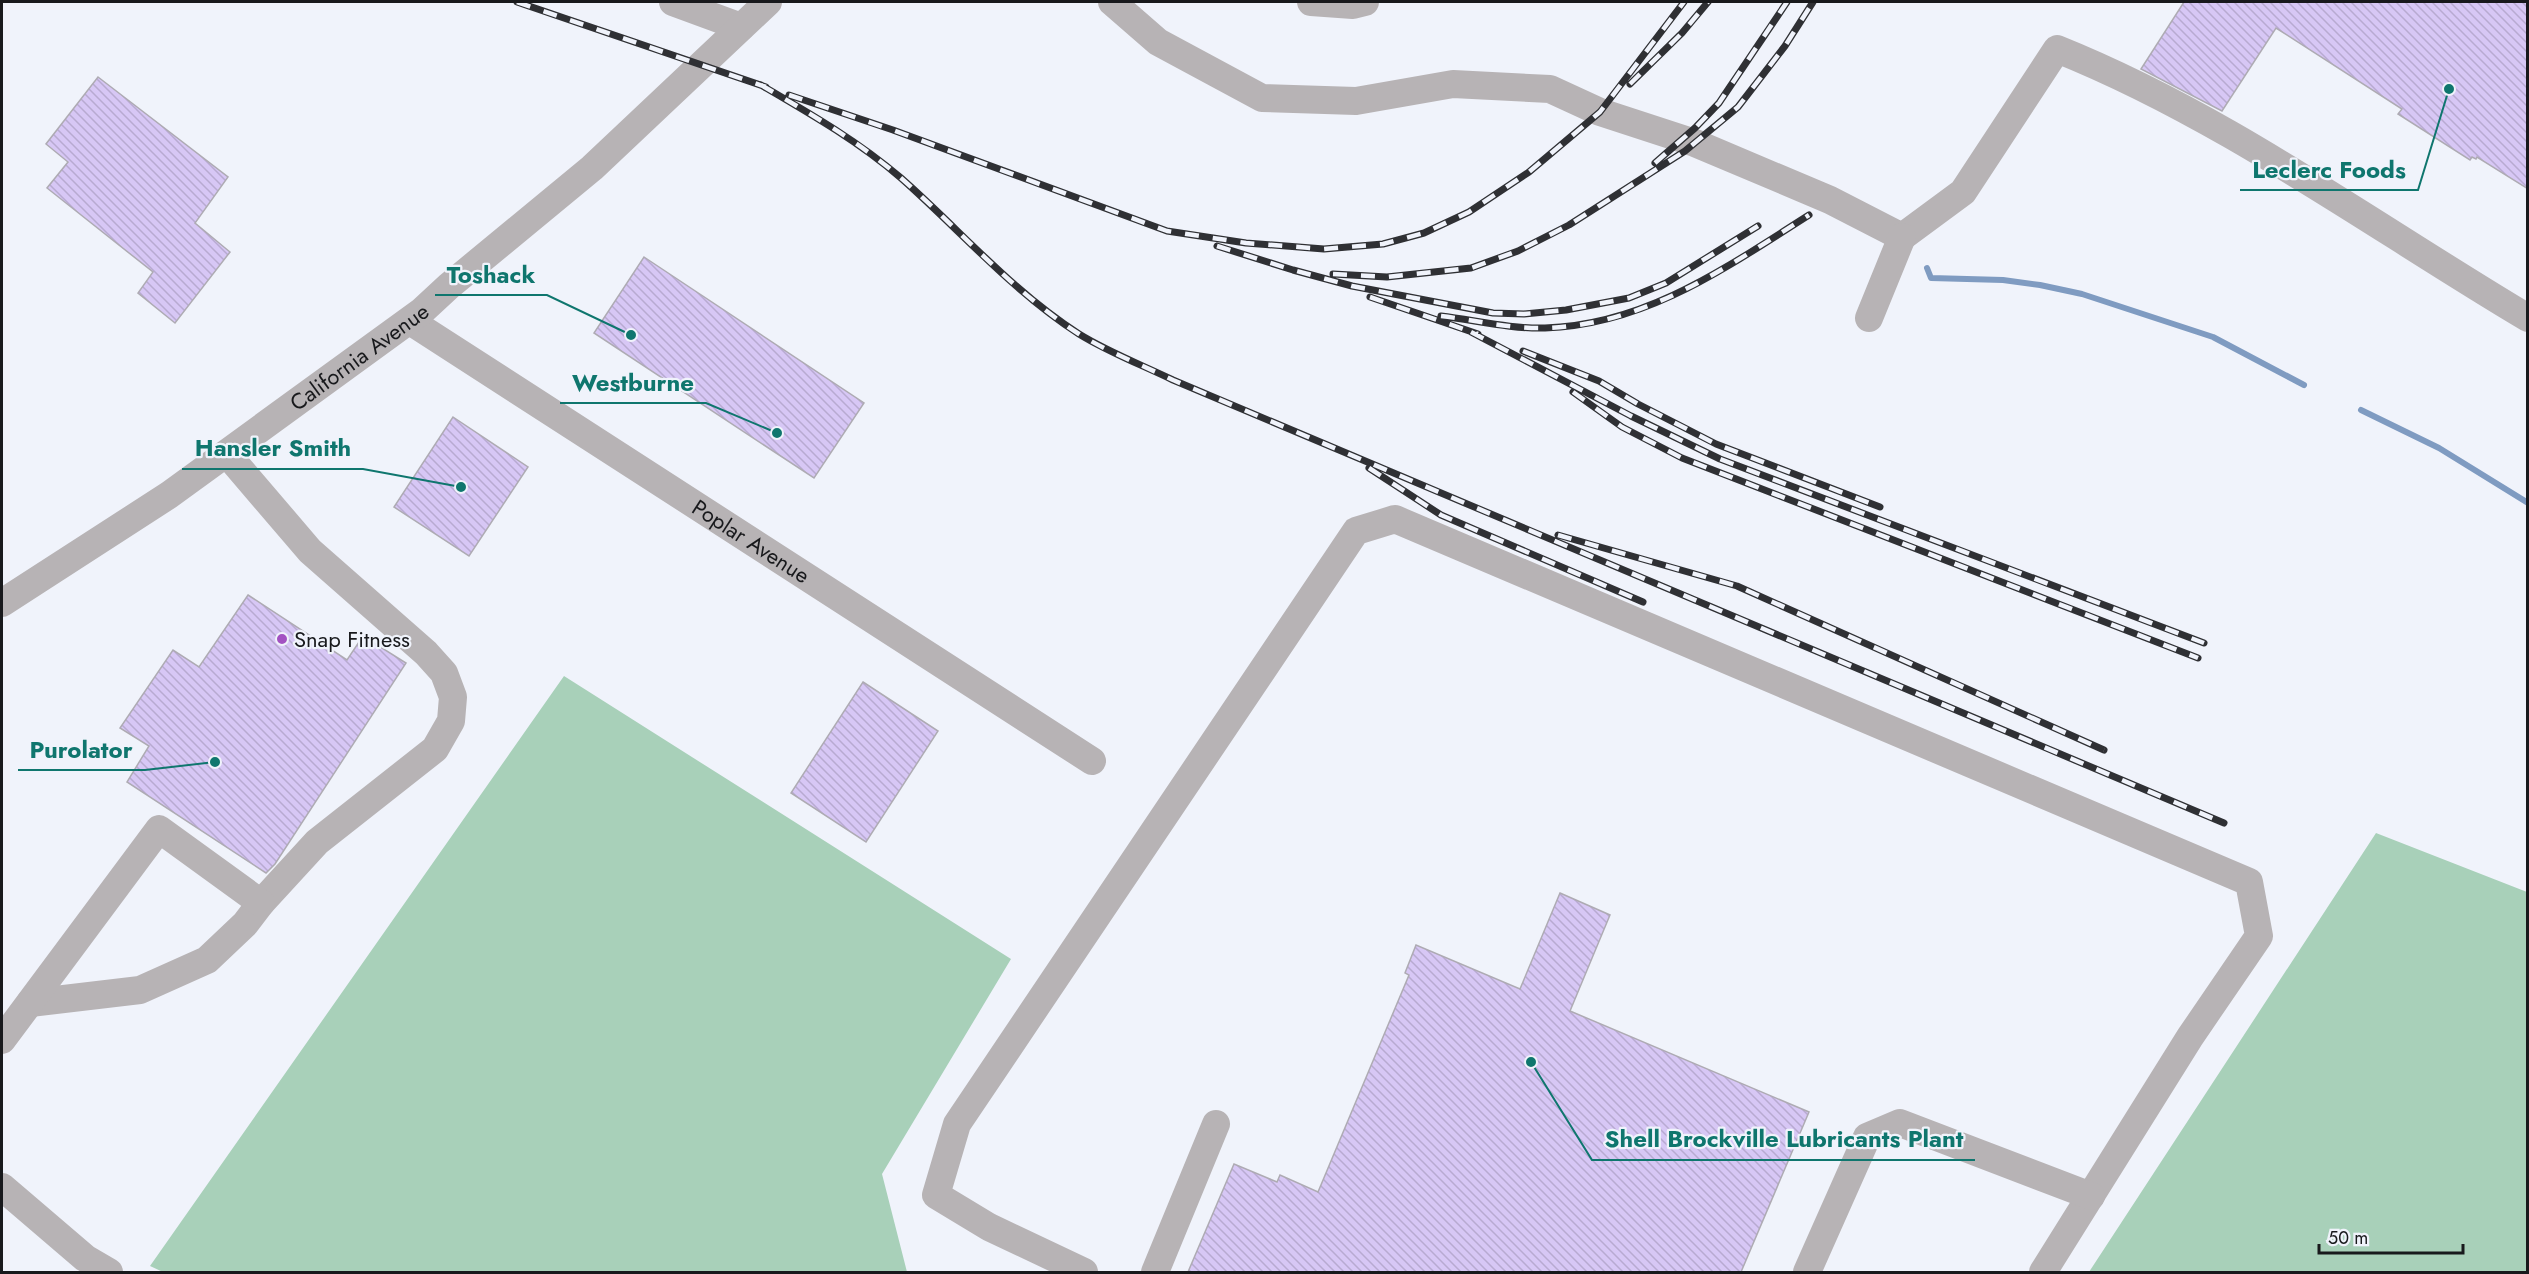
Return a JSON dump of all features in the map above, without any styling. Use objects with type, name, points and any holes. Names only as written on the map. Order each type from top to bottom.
[{"type":"street","points":[[673,2],[741,27]]},
{"type":"street","name":"California Avenue","points":[[2,603],[169,495],[410,321],[592,168],[768,2]]},
{"type":"street","points":[[1112,2],[1158,42],[1262,98],[1356,101],[1453,84],[1550,88],[1600,112],[1695,143],[1830,200],[1902,237]]},
{"type":"street","points":[[1311,2],[1353,5],[1365,2]]},
{"type":"street","points":[[1869,318],[1902,237],[1964,192],[2057,49],[2113,71],[2248,146],[2528,318]]},
{"type":"street","name":"Poplar Avenue","points":[[410,321],[1092,762]]},
{"type":"street","points":[[30,1003],[140,990],[207,960],[245,924],[261,903],[317,842],[435,749],[451,721],[453,697],[444,673],[426,652],[310,551],[227,453]]},
{"type":"street","points":[[1084,1272],[988,1227],[936,1195],[957,1124],[1356,531],[1395,519],[2249,882],[2259,936],[2190,1037],[2043,1272]]},
{"type":"street","points":[[2,1040],[159,829],[261,903]]},
{"type":"street","points":[[1808,1272],[1867,1137],[1900,1123],[2091,1196]]},
{"type":"street","points":[[1155,1272],[1216,1124]]},
{"type":"street","points":[[2,1187],[85,1258],[109,1272]]},
{"type":"green space","points":[[564,676],[1011,959],[882,1174],[907,1272],[163,1272],[150,1266]]},
{"type":"green space","points":[[2376,833],[2527,892],[2527,1272],[2089,1272]]},
{"type":"building","points":[[2184,2],[2528,2],[2528,189],[2477,157],[2476,159],[2472,157],[2470,160],[2398,114],[2402,109],[2276,28],[2222,111],[2141,69]]},
{"type":"building","points":[[98,77],[228,177],[195,223],[230,252],[175,323],[138,293],[153,272],[47,188],[68,162],[46,144]]},
{"type":"building","points":[[644,257],[864,403],[814,478],[594,333]]},
{"type":"building","points":[[453,417],[528,467],[469,556],[394,507]]},
{"type":"building","points":[[248,595],[347,660],[363,636],[406,663],[275,864],[266,873],[127,782],[149,746],[120,728],[173,650],[199,667]]},
{"type":"building","points":[[863,682],[938,731],[866,842],[791,793]]},
{"type":"building","points":[[1560,893],[1610,915],[1570,1011],[1809,1112],[1741,1272],[1188,1272],[1234,1164],[1277,1182],[1280,1175],[1318,1192],[1409,975],[1405,973],[1416,945],[1520,989]]},
{"type":"waterway","points":[[1927,268],[1931,278],[2003,280],[2082,294],[2213,337],[2304,385]]},
{"type":"waterway","points":[[2361,410],[2439,448],[2528,503]]},
{"type":"railway","points":[[517,2],[766,87]]},
{"type":"railway","points":[[789,95],[893,130],[1167,231],[1246,243],[1324,249],[1383,244],[1424,233],[1469,212],[1529,172],[1600,112],[1684,2]]},
{"type":"railway","points":[[1630,84],[1682,33],[1708,2]]},
{"type":"railway","points":[[1655,163],[1695,128],[1719,103],[1787,2]]},
{"type":"railway","points":[[1333,274],[1387,277],[1471,268],[1518,251],[1569,225],[1685,151],[1738,107],[1785,46],[1813,2]]},
{"type":"railway","points":[[761,85],[833,128],[885,165],[1031,299],[1079,334],[1102,347],[1173,380],[2224,823]]},
{"type":"railway","points":[[1441,316],[1532,328],[1582,324],[1617,316],[1651,305],[1684,290],[1716,273],[1809,215]]},
{"type":"railway","points":[[1217,246],[1352,286],[1493,313],[1524,314],[1566,310],[1629,298],[1666,283],[1758,226]]},
{"type":"railway","points":[[1370,297],[1478,334]]},
{"type":"railway","points":[[1471,332],[1631,416],[1720,459],[2204,643]]},
{"type":"railway","points":[[1523,351],[1599,381],[1716,444],[1880,507]]},
{"type":"railway","points":[[1573,392],[1622,427],[1682,458],[2198,658]]},
{"type":"railway","points":[[1369,468],[1441,515],[1643,602]]},
{"type":"railway","points":[[1558,535],[1737,586],[2104,750]]},
{"type":"place","name":"Leclerc Foods","points":[[2449,89]]},
{"type":"place","name":"Toshack","points":[[631,335]]},
{"type":"place","name":"Westburne","points":[[777,433]]},
{"type":"place","name":"Hansler Smith","points":[[461,487]]},
{"type":"place","name":"Snap Fitness","points":[[282,639]]},
{"type":"place","name":"Purolator","points":[[215,762]]},
{"type":"place","name":"Shell Brockville Lubricants Plant","points":[[1531,1062]]}]
